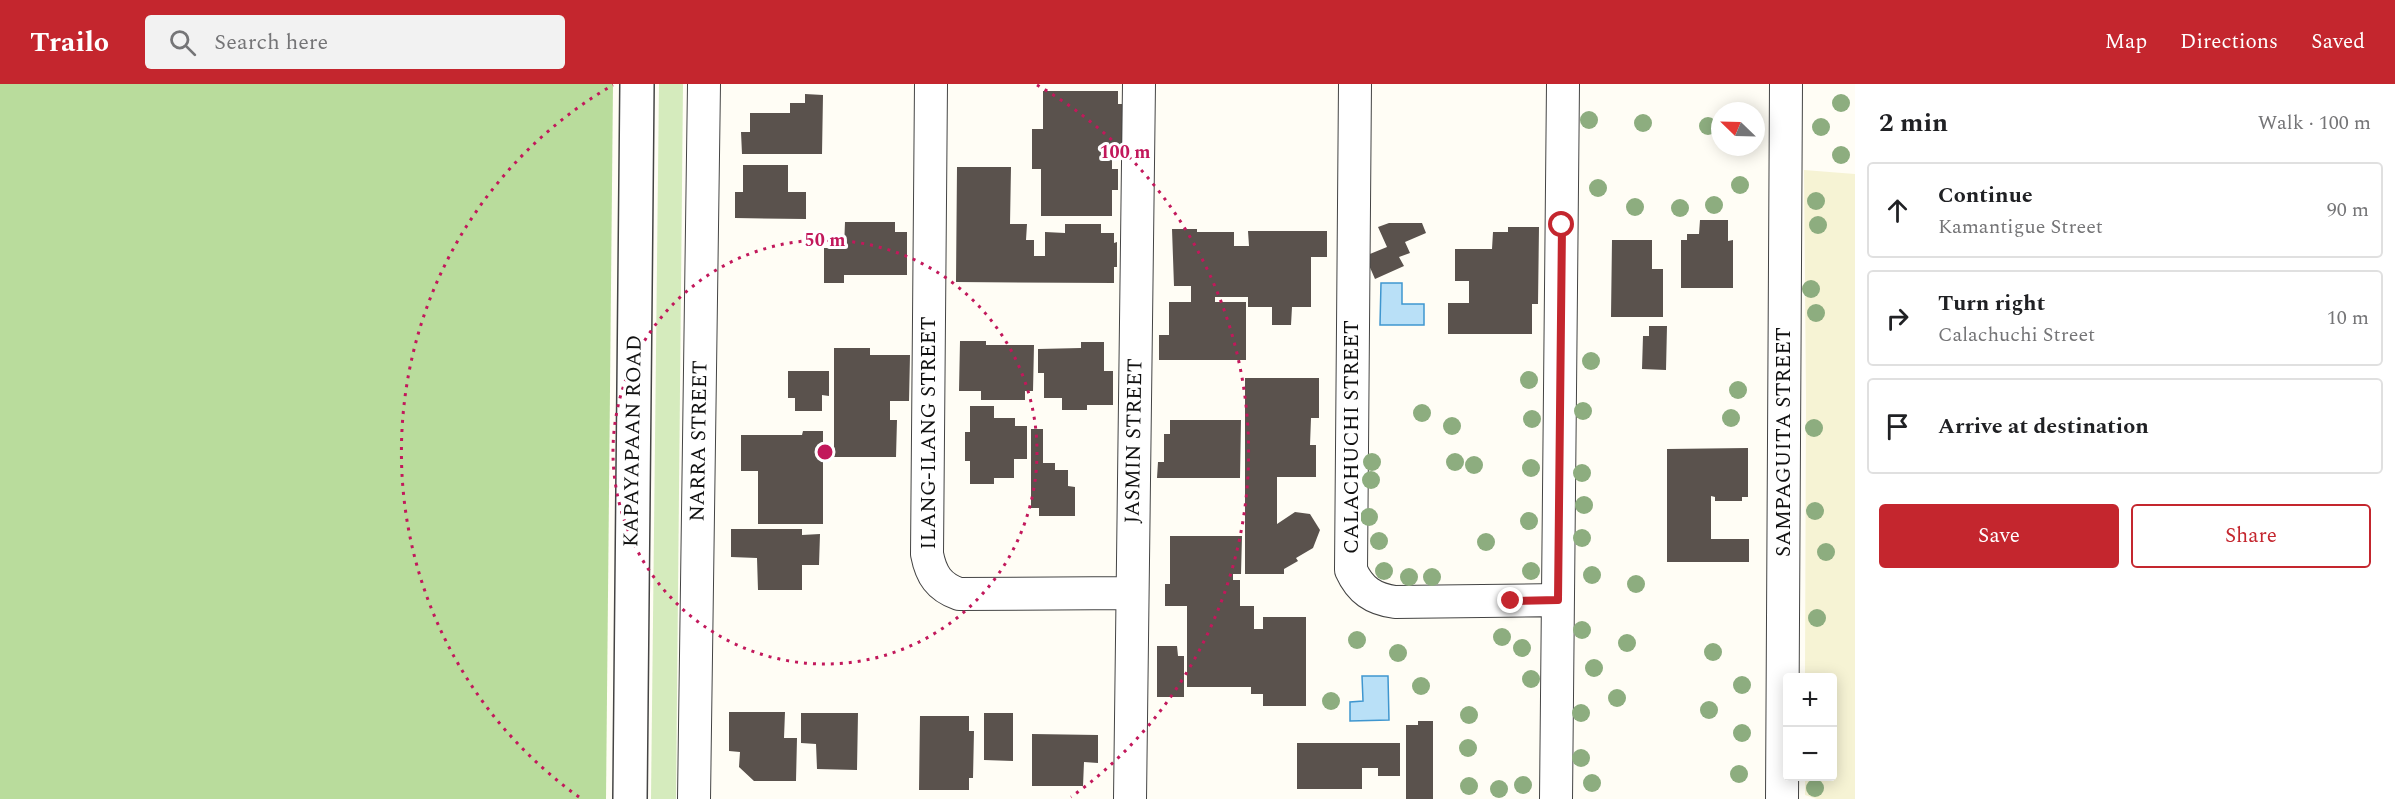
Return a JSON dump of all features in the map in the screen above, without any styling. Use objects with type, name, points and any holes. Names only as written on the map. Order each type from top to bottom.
[{"type":"street","name":"KAPAYAPAAN ROAD","points":[[630,799],[637,84]]},
{"type":"street","name":"NARRA STREET","points":[[694,799],[704,84]]},
{"type":"street","name":"ILANG-ILANG STREET","points":[[931,84],[927,554],[930,569],[936,580],[946,589],[959,594],[1132,593]]},
{"type":"street","name":"JASMIN STREET","points":[[1130,799],[1139,84]]},
{"type":"street","name":"CALACHUCHI STREET","points":[[1355,84],[1351,570],[1357,584],[1381,600],[1395,602],[1558,600]]},
{"type":"street","points":[[1556,799],[1563,84]]},
{"type":"street","name":"SAMPAGUITA STREET","points":[[1782,799],[1786,84]]},
{"type":"shaded area","points":[[1804,170],[1855,174],[1855,799],[1817,799],[1805,795],[1805,781],[1837,781],[1837,673],[1805,673]]},
{"type":"green space","points":[[0,84],[613,84],[606,799],[0,799]]},
{"type":"green space","points":[[659,84],[683,84],[676,799],[651,799]]},
{"type":"water","points":[[1381,283],[1402,283],[1402,304],[1424,304],[1424,325],[1380,325]]},
{"type":"water","points":[[1362,676],[1388,676],[1389,720],[1350,721],[1350,702],[1363,701]]},
{"type":"building","points":[[1043,91],[1118,91],[1118,104],[1124,104],[1124,145],[1112,145],[1112,169],[1118,169],[1118,190],[1112,190],[1112,216],[1041,216],[1041,169],[1032,169],[1032,129],[1043,129]]},
{"type":"building","points":[[805,94],[823,95],[822,154],[742,154],[741,132],[750,132],[750,113],[790,113],[790,103],[805,103]]},
{"type":"building","points":[[743,165],[788,165],[788,192],[806,192],[806,219],[735,218],[735,192],[743,192]]},
{"type":"building","points":[[957,167],[1011,167],[1010,224],[1027,224],[1026,240],[1034,240],[1034,256],[1045,256],[1045,232],[1065,233],[1065,224],[1101,224],[1101,233],[1114,233],[1114,243],[1117,242],[1117,267],[1114,267],[1114,283],[956,282]]},
{"type":"building","points":[[1700,220],[1728,220],[1728,241],[1733,240],[1733,288],[1681,288],[1681,240],[1687,240],[1687,234],[1699,234]]},
{"type":"building","points":[[845,222],[895,222],[895,232],[907,232],[907,275],[844,275],[844,283],[824,283],[824,248],[844,248]]},
{"type":"building","points":[[1389,223],[1422,223],[1426,233],[1405,242],[1410,253],[1399,257],[1404,266],[1375,279],[1365,256],[1387,247],[1378,227]]},
{"type":"building","points":[[1508,227],[1539,227],[1538,304],[1532,304],[1532,334],[1448,334],[1448,303],[1469,303],[1469,281],[1455,281],[1455,249],[1492,249],[1493,232],[1508,232]]},
{"type":"building","points":[[1172,229],[1234,232],[1234,246],[1249,246],[1248,231],[1327,231],[1327,257],[1311,257],[1311,307],[1292,307],[1291,325],[1272,325],[1272,307],[1248,307],[1248,297],[1215,297],[1215,302],[1246,302],[1246,360],[1159,360],[1159,335],[1169,335],[1169,302],[1191,302],[1191,286],[1174,286]]},
{"type":"building","points":[[1612,240],[1652,240],[1652,269],[1663,269],[1663,317],[1611,317]]},
{"type":"building","points":[[1649,326],[1667,326],[1666,370],[1642,369],[1643,336],[1649,336]]},
{"type":"building","points":[[960,341],[986,341],[986,345],[1034,345],[1033,391],[1025,391],[1025,400],[981,400],[981,391],[959,391]]},
{"type":"building","points":[[1081,342],[1104,342],[1104,371],[1113,371],[1113,405],[1087,405],[1087,410],[1062,410],[1062,398],[1044,398],[1044,373],[1038,373],[1038,349],[1081,348]]},
{"type":"building","points":[[834,348],[870,348],[870,355],[910,355],[909,401],[890,401],[890,420],[897,420],[896,457],[834,457]]},
{"type":"building","points":[[788,371],[829,371],[829,396],[822,395],[822,411],[795,411],[795,398],[788,398]]},
{"type":"building","points":[[1245,378],[1319,378],[1319,418],[1311,418],[1310,445],[1316,445],[1316,477],[1277,477],[1277,524],[1295,512],[1310,514],[1320,530],[1313,548],[1296,558],[1298,561],[1284,569],[1284,574],[1245,574]]},
{"type":"building","points":[[970,406],[994,406],[994,418],[1015,418],[1015,426],[1027,426],[1027,459],[1014,459],[1014,478],[994,478],[994,484],[970,484],[970,461],[965,461],[965,432],[970,432]]},
{"type":"building","points":[[1170,420],[1241,420],[1240,478],[1157,478],[1158,462],[1164,462],[1164,434],[1170,434]]},
{"type":"building","points":[[1031,429],[1043,429],[1043,463],[1055,463],[1055,470],[1068,470],[1068,486],[1075,487],[1075,516],[1039,516],[1039,508],[1031,508]]},
{"type":"building","points":[[803,431],[823,431],[823,524],[758,524],[758,471],[741,471],[741,435],[802,435]]},
{"type":"building","points":[[1748,448],[1748,497],[1742,497],[1742,501],[1715,501],[1715,497],[1711,496],[1711,539],[1749,539],[1749,562],[1667,562],[1667,449]]},
{"type":"building","points":[[731,529],[802,529],[802,535],[820,534],[819,565],[802,565],[802,590],[758,590],[757,558],[731,557]]},
{"type":"building","points":[[1170,536],[1242,536],[1241,574],[1233,574],[1233,580],[1240,580],[1240,606],[1254,606],[1254,629],[1263,629],[1263,617],[1306,617],[1306,706],[1263,706],[1263,694],[1251,694],[1251,687],[1187,687],[1187,606],[1165,606],[1165,584],[1170,584]]},
{"type":"building","points":[[1157,646],[1177,646],[1178,656],[1184,656],[1184,697],[1157,697]]},
{"type":"building","points":[[729,712],[785,712],[784,738],[797,738],[796,781],[754,781],[739,767],[740,752],[729,751]]},
{"type":"building","points":[[801,713],[858,713],[857,770],[817,769],[816,744],[801,743]]},
{"type":"building","points":[[984,713],[1013,713],[1013,761],[984,760]]},
{"type":"building","points":[[920,716],[969,716],[969,731],[974,731],[973,778],[969,778],[969,790],[919,790]]},
{"type":"building","points":[[1418,721],[1433,721],[1433,799],[1406,799],[1406,725],[1418,725]]},
{"type":"building","points":[[1032,734],[1098,735],[1098,763],[1084,762],[1083,786],[1032,786]]},
{"type":"building","points":[[1297,743],[1400,743],[1400,776],[1378,776],[1378,768],[1362,768],[1362,789],[1297,789]]},
{"type":"route","points":[[1511,601],[1558,600],[1562,225]]}]
